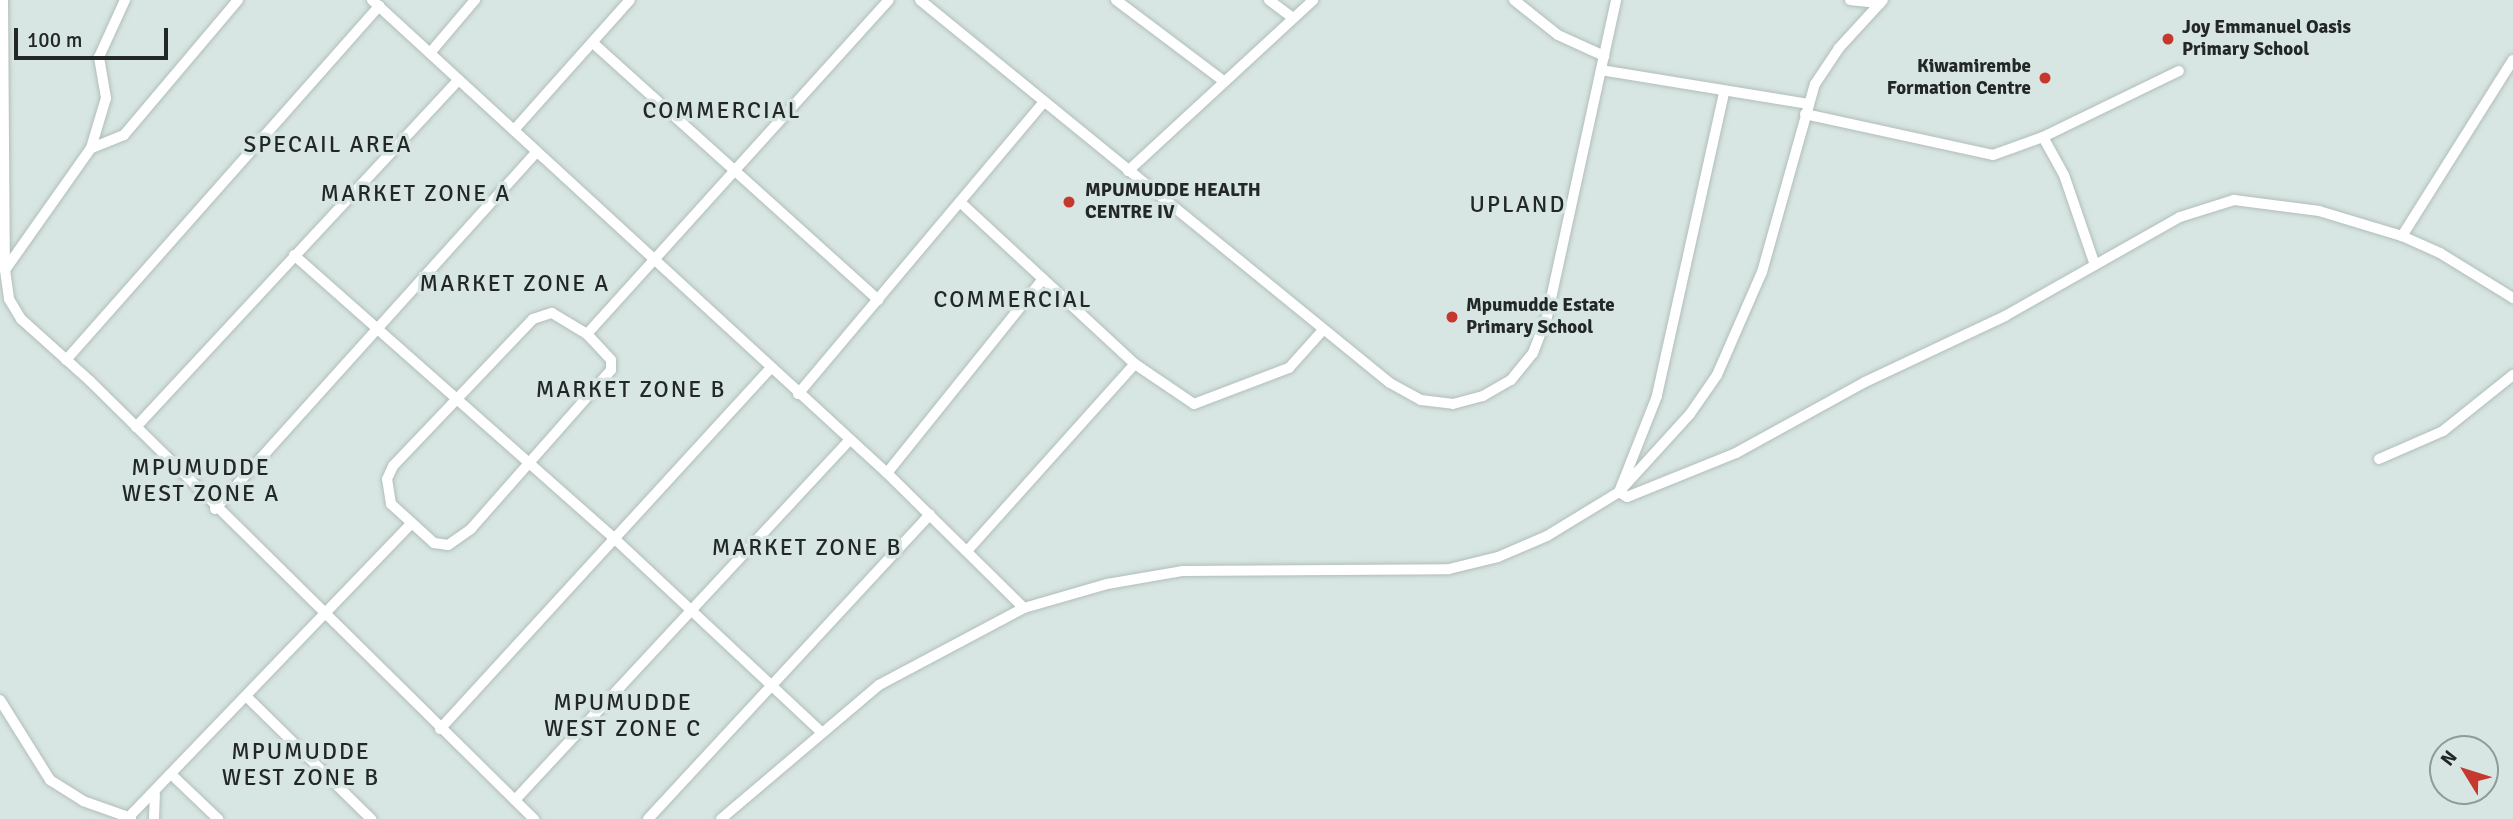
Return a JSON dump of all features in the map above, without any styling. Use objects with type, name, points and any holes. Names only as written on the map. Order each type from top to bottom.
[{"type":"street","points":[[3,0],[5,271],[14,310],[534,819]]},
{"type":"street","points":[[5,271],[91,148],[106,98],[99,57],[125,0]]},
{"type":"street","points":[[91,148],[124,135],[238,0]]},
{"type":"street","points":[[430,53],[475,0]]},
{"type":"street","points":[[514,130],[630,0]]},
{"type":"street","points":[[587,334],[889,0]]},
{"type":"street","points":[[920,0],[1043,103],[1390,383],[1421,400],[1453,404],[1483,396],[1511,380],[1533,353],[1547,317],[1616,0]]},
{"type":"street","points":[[1116,0],[1222,80]]},
{"type":"street","points":[[1269,0],[1293,18]]},
{"type":"street","points":[[1128,171],[1222,80],[1313,0]]},
{"type":"street","points":[[1514,0],[1558,35],[1604,56]]},
{"type":"street","points":[[1850,0],[1881,2]]},
{"type":"street","points":[[721,819],[879,685],[1024,608],[1107,584],[1182,571],[1449,569],[1498,557],[1548,536],[1619,492],[1690,414],[1737,336],[1772,241],[1806,109],[1825,67],[1881,2]]},
{"type":"street","points":[[66,360],[375,3],[770,369],[887,472],[1024,608]]},
{"type":"street","points":[[593,43],[877,300]]},
{"type":"street","points":[[2402,236],[2513,60]]},
{"type":"street","points":[[1601,69],[1806,109],[1993,155],[2043,137],[2179,71]]},
{"type":"street","points":[[136,427],[459,80]]},
{"type":"street","points":[[1619,492],[1657,396],[1724,93]]},
{"type":"street","points":[[798,394],[1043,103]]},
{"type":"street","points":[[2043,137],[2064,175],[2095,265]]},
{"type":"street","points":[[215,509],[537,152]]},
{"type":"street","points":[[1619,492],[1637,497],[1736,453],[2095,265],[2180,217],[2234,200],[2319,211],[2402,236],[2440,253],[2513,297]]},
{"type":"street","points":[[960,202],[1135,364],[1194,404],[1289,368],[1322,330]]},
{"type":"street","points":[[294,255],[530,462],[821,732]]},
{"type":"street","points":[[887,472],[1043,279]]},
{"type":"street","points":[[541,314],[562,315],[587,334],[611,360],[611,370],[459,540],[448,545],[434,543],[391,504],[387,479],[393,466],[456,397],[541,314]]},
{"type":"street","points":[[967,551],[1135,364]]},
{"type":"street","points":[[440,729],[770,369]]},
{"type":"street","points":[[2379,459],[2443,431],[2513,375]]},
{"type":"street","points":[[515,800],[850,440]]},
{"type":"street","points":[[648,819],[930,515]]},
{"type":"street","points":[[0,700],[50,780],[83,801],[130,818],[248,698],[411,524]]},
{"type":"street","points":[[248,698],[371,819]]},
{"type":"street","points":[[172,775],[218,819]]},
{"type":"street","points":[[154,819],[155,794]]},
{"type":"place","name":"Joy Emmanuel Oasis Primary School","points":[[2168,39]]},
{"type":"place","name":"Kiwamirembe Formation Centre","points":[[2045,78]]},
{"type":"place","name":"MPUMUDDE HEALTH CENTRE IV","points":[[1069,202]]},
{"type":"place","name":"Mpumudde Estate Primary School","points":[[1452,317]]},
{"type":"district","name":"COMMERCIAL","points":[[722,111]]},
{"type":"district","name":"SPECAIL AREA","points":[[328,145]]},
{"type":"district","name":"MARKET ZONE A","points":[[416,194]]},
{"type":"district","name":"UPLAND","points":[[1518,205]]},
{"type":"district","name":"MARKET ZONE A","points":[[515,284]]},
{"type":"district","name":"COMMERCIAL","points":[[1013,300]]},
{"type":"district","name":"MARKET ZONE B","points":[[631,390]]},
{"type":"district","name":"MPUMUDDE WEST ZONE A","points":[[201,481]]},
{"type":"district","name":"MARKET ZONE B","points":[[807,548]]},
{"type":"district","name":"MPUMUDDE WEST ZONE C","points":[[623,716]]},
{"type":"district","name":"MPUMUDDE WEST ZONE B","points":[[301,765]]}]
